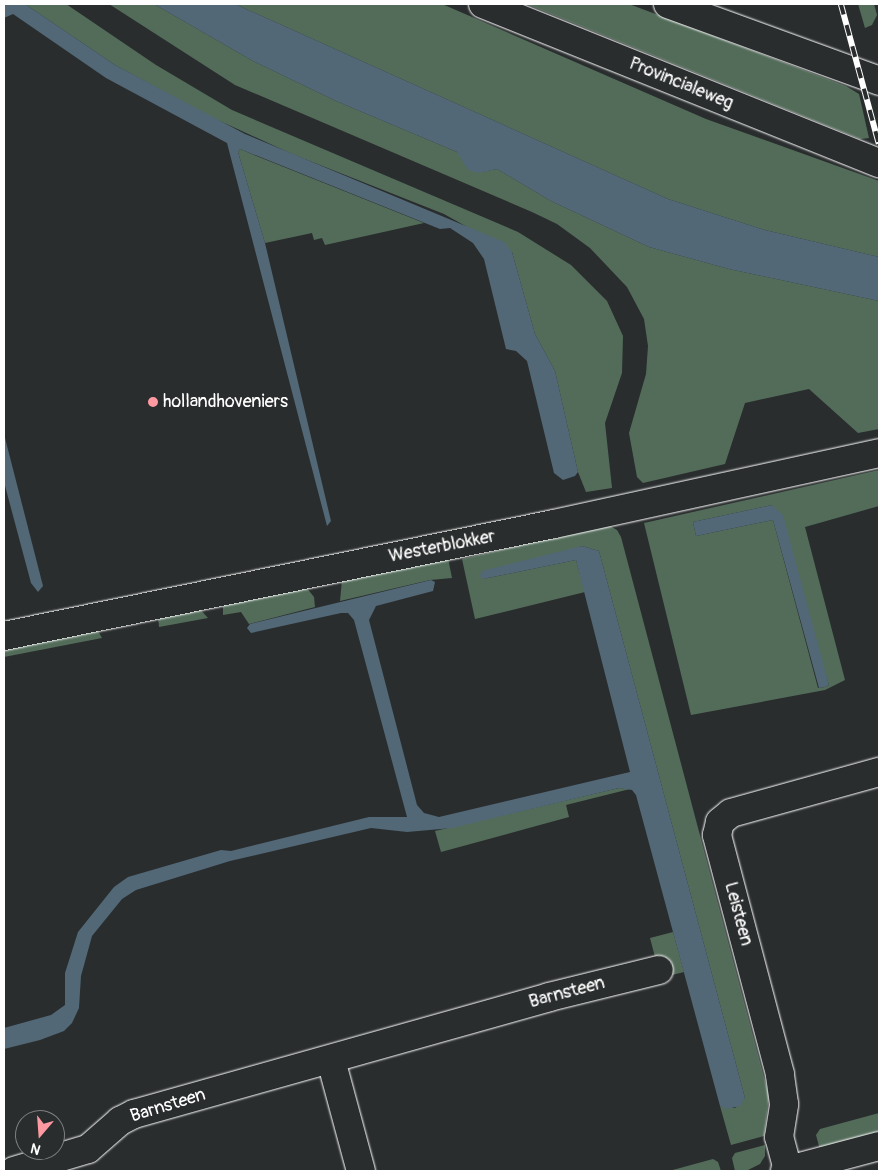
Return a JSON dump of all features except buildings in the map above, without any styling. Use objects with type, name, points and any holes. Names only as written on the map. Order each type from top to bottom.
[{"type":"street","name":"Provincialeweg","points":[[483,4],[879,163]]},
{"type":"street","points":[[668,4],[879,81]]},
{"type":"street","name":"Westerblokker","points":[[4,636],[554,524],[879,453]]},
{"type":"street","name":"Leisteen","points":[[786,1171],[779,1137],[784,1104],[780,1074],[717,835],[718,829],[720,822],[731,813],[879,772]]},
{"type":"street","name":"Barnsteen","points":[[14,1171],[88,1150],[120,1121],[134,1114],[550,997],[658,970]]},
{"type":"street","points":[[331,1060],[361,1171]]},
{"type":"street","points":[[786,1171],[879,1146]]},
{"type":"green space","points":[[25,4],[66,4],[156,65],[232,110],[518,232],[571,265],[607,301],[623,336],[622,373],[605,423],[612,488],[586,492],[578,472],[555,371],[535,334],[512,252],[444,214],[292,154],[209,116],[115,65]]},
{"type":"green space","points":[[109,4],[154,4],[253,61],[336,101],[457,152],[467,163],[481,172],[497,169],[551,201],[649,247],[729,269],[879,301],[879,429],[858,433],[809,389],[745,403],[725,464],[643,483],[637,477],[629,433],[646,374],[648,346],[644,319],[627,287],[590,248],[557,224],[532,212],[235,85]]},
{"type":"green space","points":[[235,4],[442,4],[706,119],[879,181],[879,257],[765,230],[668,199]]},
{"type":"green space","points":[[526,4],[629,4],[846,86],[859,94],[869,138],[860,139]]},
{"type":"green space","points":[[858,4],[874,4],[877,15],[872,25],[865,28]]},
{"type":"green space","points":[[240,149],[424,223],[325,245],[322,238],[314,240],[312,233],[265,243],[238,152]]},
{"type":"green space","points":[[879,470],[879,506],[805,527],[845,680],[825,690],[691,715],[644,523]],"holes":[[[772,505],[829,685],[818,688],[773,520],[696,536],[693,522]]]},
{"type":"green space","points":[[608,525],[617,530],[621,537],[769,1096],[764,1136],[731,1145],[720,1106],[735,1108],[745,1098],[599,551],[582,546],[483,579],[576,560],[585,592],[475,619],[462,559]]},
{"type":"green space","points":[[448,558],[452,578],[430,580],[340,601],[342,580]]},
{"type":"green space","points":[[306,587],[314,597],[315,607],[249,624],[241,612],[223,615],[223,605]]},
{"type":"green space","points":[[199,608],[208,618],[159,627],[158,616]]},
{"type":"green space","points":[[97,629],[102,638],[4,657],[4,647]]},
{"type":"green space","points":[[619,788],[630,789],[566,805],[569,817],[441,852],[435,831]]},
{"type":"green space","points":[[673,932],[684,972],[668,976],[662,957],[655,957],[650,938]]},
{"type":"green space","points":[[879,1113],[879,1134],[820,1150],[816,1135],[820,1129]]},
{"type":"green space","points":[[765,1145],[765,1156],[760,1164],[746,1171],[735,1171],[732,1158],[735,1153]]},
{"type":"green space","points":[[713,1159],[718,1162],[721,1171],[669,1171]]},
{"type":"water","points":[[4,4],[25,4],[115,65],[245,134],[504,242],[512,252],[535,334],[555,371],[578,472],[575,476],[563,480],[554,473],[527,361],[516,351],[506,349],[484,259],[473,243],[450,228],[440,229],[240,149],[238,152],[265,243],[331,521],[327,526],[227,143],[106,78],[13,14],[4,18]]},
{"type":"water","points":[[154,4],[235,4],[668,199],[765,230],[879,257],[879,301],[729,269],[649,247],[551,201],[497,169],[479,173],[468,170],[457,152],[336,101],[253,61]]},
{"type":"water","points":[[4,434],[43,586],[38,592],[31,583],[4,482]]},
{"type":"water","points":[[772,505],[783,515],[829,685],[825,687],[819,688],[773,520],[696,536],[693,522]]},
{"type":"water","points":[[582,546],[599,551],[745,1098],[740,1106],[727,1109],[720,1106],[636,795],[632,790],[619,788],[452,828],[407,832],[371,828],[230,861],[136,890],[122,899],[92,936],[81,976],[79,1008],[72,1023],[64,1031],[40,1040],[4,1049],[4,1028],[51,1015],[65,1005],[65,973],[78,932],[114,887],[128,877],[221,850],[231,851],[369,817],[407,817],[354,620],[348,613],[341,613],[251,633],[247,628],[250,624],[431,580],[435,582],[433,591],[376,606],[369,620],[417,805],[424,813],[439,817],[630,772],[576,560],[483,579],[480,576],[482,571]]},
{"type":"railway","points":[[841,4],[879,144]]},
{"type":"place","name":"hollandhoveniers","points":[[153,402]]}]
